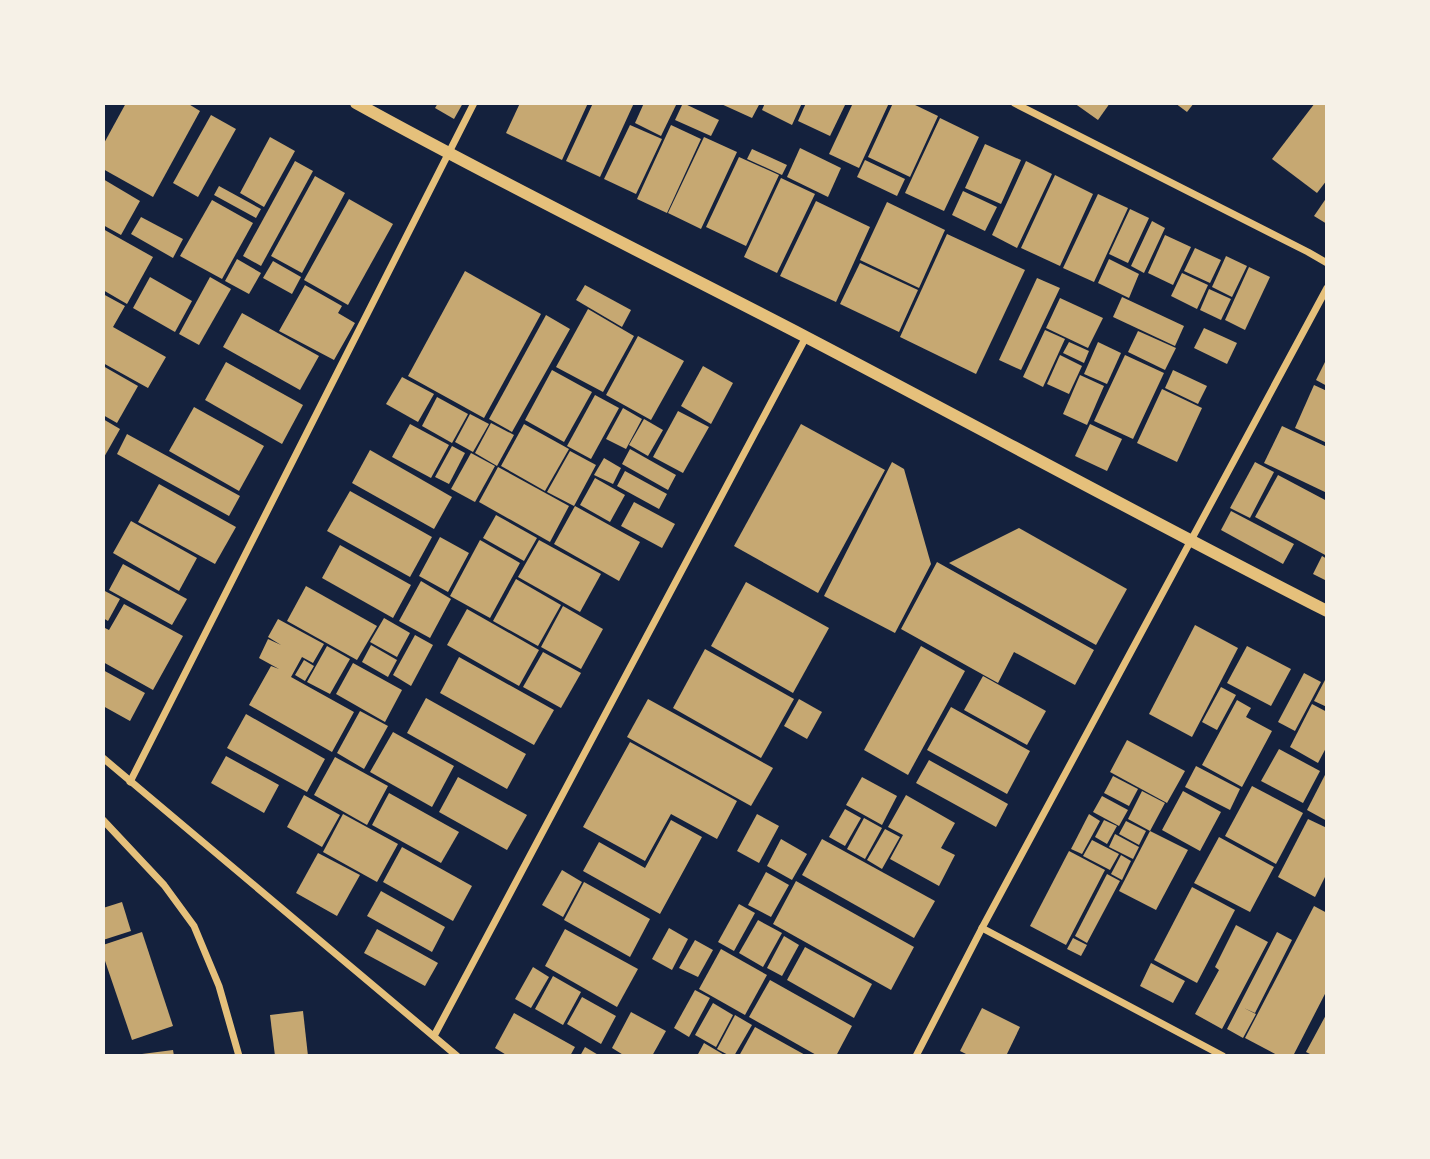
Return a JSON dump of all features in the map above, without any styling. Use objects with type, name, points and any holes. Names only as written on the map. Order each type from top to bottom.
[{"type":"street","points":[[356,103],[1327,611]]},
{"type":"street","points":[[130,782],[474,103]]},
{"type":"street","points":[[1014,103],[1327,263]]},
{"type":"street","points":[[916,1056],[982,928],[1327,288]]},
{"type":"street","points":[[434,1036],[806,337]]},
{"type":"street","points":[[103,758],[457,1056]]},
{"type":"street","points":[[103,820],[164,885],[194,926],[219,986],[240,1056]]},
{"type":"street","points":[[982,928],[1223,1056]]},
{"type":"building","points":[[126,103],[187,103],[200,111],[153,197],[103,169],[103,145]]},
{"type":"building","points":[[438,103],[463,103],[454,119],[435,108]]},
{"type":"building","points":[[520,103],[588,103],[562,160],[506,133]]},
{"type":"building","points":[[593,103],[634,103],[600,177],[566,161]]},
{"type":"building","points":[[644,103],[677,103],[661,136],[635,123]]},
{"type":"building","points":[[683,103],[719,120],[711,136],[675,120]]},
{"type":"building","points":[[719,103],[760,103],[752,118]]},
{"type":"building","points":[[765,103],[802,103],[792,125],[762,110]]},
{"type":"building","points":[[806,103],[846,103],[830,136],[798,121]]},
{"type":"building","points":[[853,103],[889,103],[859,168],[829,154]]},
{"type":"building","points":[[893,103],[911,103],[938,116],[910,177],[868,157]]},
{"type":"building","points":[[1074,103],[1110,103],[1098,120]]},
{"type":"building","points":[[1175,103],[1194,103],[1187,112]]},
{"type":"building","points":[[1315,103],[1327,103],[1327,180],[1317,193],[1272,159]]},
{"type":"building","points":[[211,115],[236,129],[198,197],[173,183]]},
{"type":"building","points":[[940,118],[979,137],[944,211],[905,193]]},
{"type":"building","points":[[630,125],[662,139],[636,194],[604,179]]},
{"type":"building","points":[[671,125],[701,139],[667,213],[637,199]]},
{"type":"building","points":[[270,137],[295,151],[264,207],[240,193]]},
{"type":"building","points":[[704,137],[737,152],[701,229],[668,213]]},
{"type":"building","points":[[985,144],[1021,160],[1001,204],[965,188]]},
{"type":"building","points":[[800,148],[841,168],[828,197],[787,177]]},
{"type":"building","points":[[752,149],[787,165],[782,175],[747,159]]},
{"type":"building","points":[[739,157],[779,175],[746,246],[706,227]]},
{"type":"building","points":[[865,160],[905,179],[897,196],[857,177]]},
{"type":"building","points":[[295,161],[313,171],[261,266],[243,256]]},
{"type":"building","points":[[1026,161],[1052,174],[1017,248],[992,235]]},
{"type":"building","points":[[1055,175],[1093,194],[1060,266],[1021,248]]},
{"type":"building","points":[[315,176],[345,193],[302,273],[271,256]]},
{"type":"building","points":[[781,178],[815,194],[777,273],[744,257]]},
{"type":"building","points":[[103,179],[140,201],[121,235],[103,225]]},
{"type":"building","points":[[219,186],[261,209],[256,218],[214,195]]},
{"type":"building","points":[[963,191],[997,207],[985,231],[952,215]]},
{"type":"building","points":[[1098,194],[1128,208],[1094,282],[1063,268]]},
{"type":"building","points":[[1327,197],[1327,224],[1314,216]]},
{"type":"building","points":[[349,199],[393,224],[348,305],[304,280]]},
{"type":"building","points":[[212,200],[253,223],[222,279],[180,256]]},
{"type":"building","points":[[816,201],[870,227],[836,302],[780,276]]},
{"type":"building","points":[[887,202],[945,230],[919,288],[860,260]]},
{"type":"building","points":[[1130,209],[1149,218],[1128,263],[1109,254]]},
{"type":"building","points":[[141,217],[183,239],[173,258],[131,234]]},
{"type":"building","points":[[1152,221],[1165,228],[1144,273],[1131,266]]},
{"type":"building","points":[[103,229],[153,257],[127,304],[103,290]]},
{"type":"building","points":[[947,234],[1025,270],[976,374],[900,337]]},
{"type":"building","points":[[1165,235],[1191,247],[1173,285],[1148,273]]},
{"type":"building","points":[[1195,248],[1221,260],[1210,283],[1184,271]]},
{"type":"building","points":[[1226,256],[1247,266],[1232,297],[1212,287]]},
{"type":"building","points":[[237,259],[261,273],[249,294],[225,281]]},
{"type":"building","points":[[1109,259],[1139,274],[1129,298],[1098,283]]},
{"type":"building","points":[[273,261],[301,277],[292,294],[263,278]]},
{"type":"building","points":[[860,263],[918,290],[899,332],[840,304]]},
{"type":"building","points":[[1249,267],[1270,277],[1245,330],[1225,320]]},
{"type":"building","points":[[465,271],[541,314],[484,418],[408,376]]},
{"type":"building","points":[[1182,273],[1208,285],[1197,309],[1171,296]]},
{"type":"building","points":[[150,277],[192,301],[175,332],[133,308]]},
{"type":"building","points":[[210,277],[231,289],[199,345],[179,334]]},
{"type":"building","points":[[1037,278],[1060,288],[1021,370],[999,360]]},
{"type":"building","points":[[305,285],[342,306],[338,313],[355,323],[334,360],[279,331]]},
{"type":"building","points":[[585,285],[631,310],[622,327],[576,300]]},
{"type":"building","points":[[1209,289],[1231,299],[1221,320],[1200,310]]},
{"type":"building","points":[[103,294],[125,306],[113,327],[166,357],[148,388],[103,363]]},
{"type":"building","points":[[1122,297],[1184,326],[1175,346],[1113,317]]},
{"type":"building","points":[[1060,298],[1103,318],[1088,348],[1046,328]]},
{"type":"building","points":[[588,309],[634,336],[603,392],[556,367]]},
{"type":"building","points":[[242,313],[319,356],[300,390],[223,347]]},
{"type":"building","points":[[546,315],[570,329],[512,432],[489,419]]},
{"type":"building","points":[[1204,328],[1237,343],[1227,364],[1194,348]]},
{"type":"building","points":[[1045,330],[1065,339],[1043,387],[1023,377]]},
{"type":"building","points":[[1138,331],[1176,348],[1165,370],[1128,352]]},
{"type":"building","points":[[638,336],[684,361],[651,420],[606,395]]},
{"type":"building","points":[[1069,342],[1089,351],[1084,363],[1063,353]]},
{"type":"building","points":[[1098,342],[1121,353],[1107,384],[1084,374]]},
{"type":"building","points":[[1060,355],[1082,366],[1069,394],[1047,384]]},
{"type":"building","points":[[1125,355],[1164,373],[1133,439],[1094,421]]},
{"type":"building","points":[[1327,358],[1327,386],[1316,380]]},
{"type":"building","points":[[226,362],[303,405],[282,444],[205,400]]},
{"type":"building","points":[[103,366],[138,386],[117,423],[103,415]]},
{"type":"building","points":[[703,366],[733,383],[711,424],[681,406]]},
{"type":"building","points":[[552,370],[592,392],[564,442],[525,420]]},
{"type":"building","points":[[1173,370],[1207,386],[1198,404],[1165,388]]},
{"type":"building","points":[[1080,375],[1104,386],[1087,425],[1063,414]]},
{"type":"building","points":[[402,377],[434,394],[418,422],[386,404]]},
{"type":"building","points":[[1314,385],[1327,391],[1327,443],[1295,428]]},
{"type":"building","points":[[1162,389],[1202,408],[1177,462],[1137,443]]},
{"type":"building","points":[[595,395],[619,408],[591,459],[567,446]]},
{"type":"building","points":[[437,397],[468,414],[452,443],[422,426]]},
{"type":"building","points":[[194,407],[264,446],[239,491],[169,451]]},
{"type":"building","points":[[623,408],[642,419],[626,449],[606,439]]},
{"type":"building","points":[[678,411],[709,427],[683,473],[653,457]]},
{"type":"building","points":[[470,414],[489,424],[473,452],[455,442]]},
{"type":"building","points":[[103,419],[120,429],[103,459]]},
{"type":"building","points":[[644,419],[663,430],[648,456],[629,445]]},
{"type":"building","points":[[491,423],[514,435],[497,466],[475,453]]},
{"type":"building","points":[[410,424],[449,445],[431,478],[392,457]]},
{"type":"building","points":[[524,424],[569,449],[545,491],[501,466]]},
{"type":"building","points":[[801,424],[885,470],[818,593],[734,546]]},
{"type":"building","points":[[1090,424],[1122,439],[1107,471],[1075,456]]},
{"type":"building","points":[[1282,426],[1327,447],[1327,493],[1264,463]]},
{"type":"building","points":[[127,434],[240,496],[229,516],[117,454]]},
{"type":"building","points":[[452,446],[465,453],[449,484],[435,477]]},
{"type":"building","points":[[630,449],[676,475],[668,490],[622,464]]},
{"type":"building","points":[[370,450],[452,497],[434,529],[352,483]]},
{"type":"building","points":[[570,451],[596,465],[574,506],[547,492]]},
{"type":"building","points":[[471,453],[495,466],[475,502],[451,489]]},
{"type":"building","points":[[604,458],[621,468],[613,484],[594,475]]},
{"type":"building","points":[[892,462],[904,469],[931,564],[895,633],[824,596]]},
{"type":"building","points":[[1255,462],[1274,472],[1250,518],[1230,508]]},
{"type":"building","points":[[498,467],[569,506],[550,542],[479,502]]},
{"type":"building","points":[[625,471],[667,494],[659,509],[617,486]]},
{"type":"building","points":[[1278,475],[1327,501],[1327,556],[1255,517]]},
{"type":"building","points":[[595,478],[625,495],[610,522],[580,505]]},
{"type":"building","points":[[159,484],[236,527],[215,564],[138,522]]},
{"type":"building","points":[[350,491],[432,537],[410,577],[327,531]]},
{"type":"building","points":[[634,502],[675,524],[662,548],[621,526]]},
{"type":"building","points":[[575,506],[640,542],[619,581],[554,544]]},
{"type":"building","points":[[1231,511],[1294,544],[1283,564],[1221,530]]},
{"type":"building","points":[[496,515],[537,538],[524,561],[483,538]]},
{"type":"building","points":[[131,521],[197,558],[179,591],[113,553]]},
{"type":"building","points":[[1019,528],[1127,589],[1096,645],[949,563]]},
{"type":"building","points":[[440,537],[469,553],[448,592],[419,576]]},
{"type":"building","points":[[480,540],[520,563],[490,618],[450,596]]},
{"type":"building","points":[[539,540],[601,574],[580,612],[518,577]]},
{"type":"building","points":[[340,545],[411,585],[393,618],[322,578]]},
{"type":"building","points":[[1322,556],[1327,559],[1327,581],[1313,574]]},
{"type":"building","points":[[937,562],[1094,650],[1075,685],[1014,652],[998,683],[901,629]]},
{"type":"building","points":[[123,564],[187,599],[172,625],[109,590]]},
{"type":"building","points":[[516,579],[561,605],[538,646],[493,621]]},
{"type":"building","points":[[421,581],[451,599],[430,638],[399,621]]},
{"type":"building","points":[[746,582],[829,628],[793,693],[711,646]]},
{"type":"building","points":[[306,586],[377,626],[357,660],[287,621]]},
{"type":"building","points":[[103,590],[120,599],[108,621],[103,618]]},
{"type":"building","points":[[124,604],[183,636],[153,690],[103,662],[103,627],[109,630]]},
{"type":"building","points":[[563,606],[603,629],[581,669],[541,647]]},
{"type":"building","points":[[467,609],[539,650],[519,686],[447,645]]},
{"type":"building","points":[[384,618],[410,633],[397,657],[370,642]]},
{"type":"building","points":[[278,619],[324,644],[313,663],[302,657],[291,677],[354,712],[332,752],[249,705],[271,666],[279,669],[259,658],[268,639],[281,645],[268,637]]},
{"type":"building","points":[[1195,625],[1238,648],[1192,737],[1149,714]]},
{"type":"building","points":[[415,635],[433,645],[411,686],[393,675]]},
{"type":"building","points":[[371,645],[397,660],[388,677],[362,662]]},
{"type":"building","points":[[327,646],[350,659],[330,694],[307,682]]},
{"type":"building","points":[[921,646],[965,671],[908,775],[864,750]]},
{"type":"building","points":[[1247,646],[1291,669],[1271,706],[1227,683]]},
{"type":"building","points":[[705,649],[794,699],[761,758],[673,708]]},
{"type":"building","points":[[543,652],[581,673],[561,708],[523,687]]},
{"type":"building","points":[[459,657],[554,710],[534,745],[440,693]]},
{"type":"building","points":[[304,660],[314,666],[305,681],[295,675]]},
{"type":"building","points":[[353,663],[402,690],[385,722],[336,694]]},
{"type":"building","points":[[103,670],[145,693],[130,721],[103,706]]},
{"type":"building","points":[[1304,673],[1321,682],[1295,731],[1278,722]]},
{"type":"building","points":[[983,676],[1046,711],[1027,745],[964,710]]},
{"type":"building","points":[[1325,680],[1327,681],[1327,707],[1314,701]]},
{"type":"building","points":[[1221,687],[1236,695],[1217,730],[1202,722]]},
{"type":"building","points":[[426,698],[526,754],[507,789],[407,733]]},
{"type":"building","points":[[648,699],[773,768],[751,806],[627,737]]},
{"type":"building","points":[[799,699],[822,712],[807,739],[784,726]]},
{"type":"building","points":[[1237,700],[1251,708],[1246,717],[1272,731],[1242,787],[1202,765]]},
{"type":"building","points":[[1312,704],[1327,712],[1327,746],[1318,763],[1290,747]]},
{"type":"building","points":[[951,707],[1030,751],[1007,794],[927,750]]},
{"type":"building","points":[[360,711],[388,726],[364,769],[337,753]]},
{"type":"building","points":[[246,714],[325,759],[307,792],[227,748]]},
{"type":"building","points":[[393,732],[454,766],[432,807],[370,772]]},
{"type":"building","points":[[1127,740],[1185,771],[1167,803],[1110,772]]},
{"type":"building","points":[[630,742],[737,801],[717,839],[671,814],[645,861],[583,827]]},
{"type":"building","points":[[1279,749],[1320,771],[1303,803],[1261,781]]},
{"type":"building","points":[[226,756],[279,785],[264,813],[211,783]]},
{"type":"building","points":[[335,757],[388,786],[367,825],[314,795]]},
{"type":"building","points":[[929,760],[1008,804],[996,827],[916,783]]},
{"type":"building","points":[[1196,766],[1240,789],[1230,810],[1185,787]]},
{"type":"building","points":[[1327,771],[1327,821],[1307,810]]},
{"type":"building","points":[[1113,776],[1138,789],[1129,806],[1104,793]]},
{"type":"building","points":[[458,777],[527,815],[507,850],[439,812]]},
{"type":"building","points":[[862,777],[897,796],[882,825],[846,805]]},
{"type":"building","points":[[1252,786],[1303,813],[1276,864],[1225,836]]},
{"type":"building","points":[[1142,791],[1165,803],[1150,831],[1128,819]]},
{"type":"building","points":[[1183,791],[1221,812],[1200,851],[1162,830]]},
{"type":"building","points":[[389,793],[459,832],[441,863],[372,825]]},
{"type":"building","points":[[304,795],[340,815],[322,847],[287,827]]},
{"type":"building","points":[[906,795],[955,823],[941,848],[955,855],[939,886],[890,859],[903,835],[888,827]]},
{"type":"building","points":[[1102,796],[1128,810],[1119,826],[1093,812]]},
{"type":"building","points":[[845,809],[861,818],[845,846],[829,837]]},
{"type":"building","points":[[343,814],[398,844],[377,882],[323,852]]},
{"type":"building","points":[[757,814],[779,826],[759,863],[737,851]]},
{"type":"building","points":[[1089,814],[1100,821],[1082,854],[1071,849]]},
{"type":"building","points":[[864,818],[882,828],[865,859],[847,849]]},
{"type":"building","points":[[1308,819],[1327,828],[1327,873],[1315,897],[1278,877]]},
{"type":"building","points":[[671,820],[702,837],[660,914],[583,871],[599,842],[645,868]]},
{"type":"building","points":[[1104,820],[1117,826],[1107,844],[1095,837]]},
{"type":"building","points":[[1126,821],[1146,831],[1139,845],[1119,834]]},
{"type":"building","points":[[885,829],[900,837],[882,869],[867,860]]},
{"type":"building","points":[[1150,831],[1188,850],[1156,910],[1119,891]]},
{"type":"building","points":[[1115,834],[1139,847],[1133,859],[1109,847]]},
{"type":"building","points":[[1219,837],[1274,867],[1250,912],[1194,883]]},
{"type":"building","points":[[781,839],[807,854],[792,880],[767,866]]},
{"type":"building","points":[[822,839],[935,901],[914,938],[802,875]]},
{"type":"building","points":[[1092,840],[1119,854],[1110,870],[1083,856]]},
{"type":"building","points":[[402,847],[472,886],[453,921],[383,882]]},
{"type":"building","points":[[1069,851],[1105,870],[1066,945],[1030,926]]},
{"type":"building","points":[[318,853],[360,875],[337,916],[296,893]]},
{"type":"building","points":[[1121,855],[1131,861],[1122,880],[1111,874]]},
{"type":"building","points":[[562,870],[582,882],[563,917],[542,905]]},
{"type":"building","points":[[766,872],[789,885],[771,917],[748,905]]},
{"type":"building","points":[[1107,874],[1120,881],[1087,943],[1075,936]]},
{"type":"building","points":[[796,881],[914,947],[891,990],[773,924]]},
{"type":"building","points":[[584,882],[650,919],[630,957],[564,920]]},
{"type":"building","points":[[1192,887],[1235,910],[1197,983],[1154,960]]},
{"type":"building","points":[[381,891],[445,927],[432,952],[367,916]]},
{"type":"building","points":[[122,902],[131,931],[103,940],[103,908]]},
{"type":"building","points":[[739,904],[755,913],[734,951],[718,942]]},
{"type":"building","points":[[1314,906],[1327,913],[1327,990],[1293,1056],[1279,1056],[1245,1038]]},
{"type":"building","points":[[758,920],[782,933],[763,967],[739,953]]},
{"type":"building","points":[[1236,925],[1268,942],[1222,1029],[1195,1014],[1219,970],[1215,967]]},
{"type":"building","points":[[669,928],[688,939],[672,970],[652,959]]},
{"type":"building","points":[[377,929],[438,963],[425,986],[364,953]]},
{"type":"building","points":[[565,929],[638,969],[617,1007],[545,966]]},
{"type":"building","points":[[142,932],[173,1026],[132,1040],[103,955],[103,945]]},
{"type":"building","points":[[1277,932],[1292,940],[1255,1013],[1244,1008],[1256,1014],[1243,1038],[1227,1029]]},
{"type":"building","points":[[784,936],[799,945],[782,976],[767,968]]},
{"type":"building","points":[[1073,938],[1087,945],[1081,956],[1067,949]]},
{"type":"building","points":[[695,940],[713,950],[698,977],[679,968]]},
{"type":"building","points":[[805,947],[872,984],[854,1018],[787,980]]},
{"type":"building","points":[[721,949],[767,975],[745,1015],[699,989]]},
{"type":"building","points":[[1151,963],[1185,981],[1173,1003],[1140,986]]},
{"type":"building","points":[[533,967],[549,977],[531,1008],[515,999]]},
{"type":"building","points":[[553,976],[581,992],[563,1025],[535,1009]]},
{"type":"building","points":[[770,980],[852,1026],[836,1056],[818,1056],[749,1017]]},
{"type":"building","points":[[695,990],[710,998],[689,1037],[674,1028]]},
{"type":"building","points":[[582,997],[616,1016],[601,1044],[567,1024]]},
{"type":"building","points":[[713,1003],[733,1015],[716,1047],[695,1035]]},
{"type":"building","points":[[982,1008],[1020,1027],[1006,1056],[970,1056],[960,1051]]},
{"type":"building","points":[[303,1011],[308,1056],[275,1056],[270,1015]]},
{"type":"building","points":[[631,1012],[666,1031],[652,1056],[625,1056],[612,1048]]},
{"type":"building","points":[[514,1013],[575,1047],[570,1056],[508,1056],[495,1048]]},
{"type":"building","points":[[1327,1013],[1327,1056],[1314,1056],[1306,1052]]},
{"type":"building","points":[[735,1015],[752,1025],[734,1056],[730,1056],[717,1049]]},
{"type":"building","points":[[755,1027],[807,1056],[739,1056]]},
{"type":"building","points":[[704,1043],[726,1056],[697,1056]]},
{"type":"building","points":[[585,1047],[600,1056],[580,1056]]},
{"type":"building","points":[[173,1050],[174,1056],[142,1056],[142,1054]]}]
